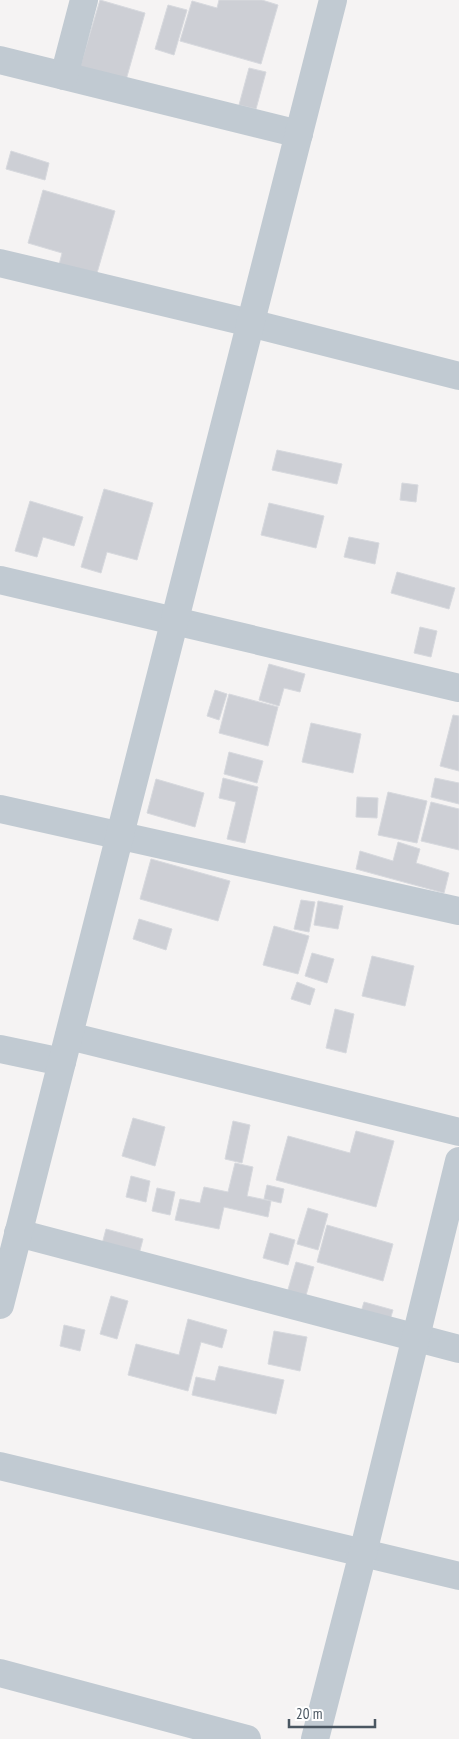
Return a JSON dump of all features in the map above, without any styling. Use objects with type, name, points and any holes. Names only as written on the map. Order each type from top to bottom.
[{"type":"street","points":[[64,76],[84,0]]},
{"type":"street","points":[[0,1305],[333,0]]},
{"type":"street","points":[[0,60],[298,134]]},
{"type":"street","points":[[0,263],[250,323],[459,376]]},
{"type":"street","points":[[0,580],[459,688]]},
{"type":"street","points":[[0,808],[459,911]]},
{"type":"street","points":[[68,1036],[459,1132]]},
{"type":"street","points":[[0,1049],[62,1062]]},
{"type":"street","points":[[314,1739],[363,1553],[459,1161]]},
{"type":"street","points":[[18,1233],[459,1349]]},
{"type":"street","points":[[0,1466],[459,1576]]},
{"type":"street","points":[[0,1673],[247,1739]]},
{"type":"building","points":[[100,0],[145,13],[126,80],[80,67]]},
{"type":"building","points":[[219,0],[262,0],[278,5],[261,64],[180,41],[192,1],[217,8]]},
{"type":"building","points":[[168,5],[187,10],[174,55],[155,49]]},
{"type":"building","points":[[249,68],[266,72],[256,109],[239,105]]},
{"type":"building","points":[[11,151],[49,163],[45,180],[6,169]]},
{"type":"building","points":[[43,190],[115,211],[95,280],[58,269],[62,253],[28,243]]},
{"type":"building","points":[[277,450],[342,464],[337,484],[272,470]]},
{"type":"building","points":[[402,483],[418,485],[416,502],[400,500]]},
{"type":"building","points":[[104,489],[153,503],[137,560],[107,552],[101,573],[81,567]]},
{"type":"building","points":[[30,501],[83,517],[74,546],[43,537],[37,557],[15,551]]},
{"type":"building","points":[[269,503],[324,516],[316,548],[261,535]]},
{"type":"building","points":[[349,537],[379,543],[375,564],[344,557]]},
{"type":"building","points":[[397,572],[455,588],[449,609],[391,593]]},
{"type":"building","points":[[420,627],[437,631],[431,657],[414,653]]},
{"type":"building","points":[[269,664],[305,674],[300,692],[284,688],[279,706],[259,700]]},
{"type":"building","points":[[215,690],[227,694],[219,720],[207,716]]},
{"type":"building","points":[[229,694],[278,707],[268,746],[219,733]]},
{"type":"building","points":[[453,715],[459,716],[459,771],[440,766]]},
{"type":"building","points":[[311,723],[361,734],[353,773],[302,762]]},
{"type":"building","points":[[229,752],[263,761],[257,783],[224,774]]},
{"type":"building","points":[[223,778],[258,787],[245,843],[227,839],[236,802],[219,798]]},
{"type":"building","points":[[435,778],[459,783],[459,804],[431,797]]},
{"type":"building","points":[[156,779],[204,793],[195,827],[147,813]]},
{"type":"building","points":[[388,792],[427,801],[417,843],[378,835]]},
{"type":"building","points":[[357,797],[378,798],[377,818],[356,817]]},
{"type":"building","points":[[431,802],[459,809],[459,850],[421,841]]},
{"type":"building","points":[[398,842],[420,849],[416,863],[449,873],[444,893],[356,869],[360,851],[393,861]]},
{"type":"building","points":[[151,859],[230,881],[218,921],[140,899]]},
{"type":"building","points":[[301,900],[315,902],[309,932],[294,929]]},
{"type":"building","points":[[318,901],[343,906],[338,929],[314,925]]},
{"type":"building","points":[[139,919],[172,929],[166,950],[133,939]]},
{"type":"building","points":[[274,926],[309,936],[298,974],[263,965]]},
{"type":"building","points":[[312,953],[334,959],[327,983],[305,976]]},
{"type":"building","points":[[372,956],[414,966],[405,1006],[362,996]]},
{"type":"building","points":[[297,982],[315,989],[310,1005],[291,999]]},
{"type":"building","points":[[335,1009],[354,1014],[346,1053],[326,1048]]},
{"type":"building","points":[[133,1118],[165,1127],[155,1166],[122,1156]]},
{"type":"building","points":[[233,1121],[250,1125],[242,1163],[225,1159]]},
{"type":"building","points":[[356,1131],[394,1141],[376,1207],[276,1180],[288,1136],[350,1153]]},
{"type":"building","points":[[235,1163],[253,1167],[247,1196],[271,1201],[268,1217],[224,1207],[219,1229],[175,1220],[180,1199],[200,1203],[204,1187],[228,1192]]},
{"type":"building","points":[[131,1176],[150,1181],[146,1202],[126,1197]]},
{"type":"building","points":[[267,1185],[284,1189],[281,1203],[264,1199]]},
{"type":"building","points":[[157,1188],[175,1192],[170,1215],[152,1211]]},
{"type":"building","points":[[308,1208],[328,1214],[318,1250],[297,1244]]},
{"type":"building","points":[[327,1225],[393,1244],[383,1281],[317,1262]]},
{"type":"building","points":[[106,1229],[143,1239],[138,1258],[101,1248]]},
{"type":"building","points":[[270,1233],[295,1240],[288,1265],[263,1258]]},
{"type":"building","points":[[296,1262],[314,1267],[303,1306],[285,1300]]},
{"type":"building","points":[[111,1296],[128,1301],[117,1339],[100,1334]]},
{"type":"building","points":[[364,1302],[393,1310],[386,1333],[357,1325]]},
{"type":"building","points":[[188,1319],[227,1330],[222,1348],[201,1342],[188,1391],[128,1375],[136,1344],[179,1355]]},
{"type":"building","points":[[64,1325],[85,1330],[80,1351],[60,1346]]},
{"type":"building","points":[[274,1331],[307,1337],[300,1371],[268,1364]]},
{"type":"building","points":[[219,1366],[284,1380],[276,1414],[192,1395],[196,1377],[215,1381]]}]
